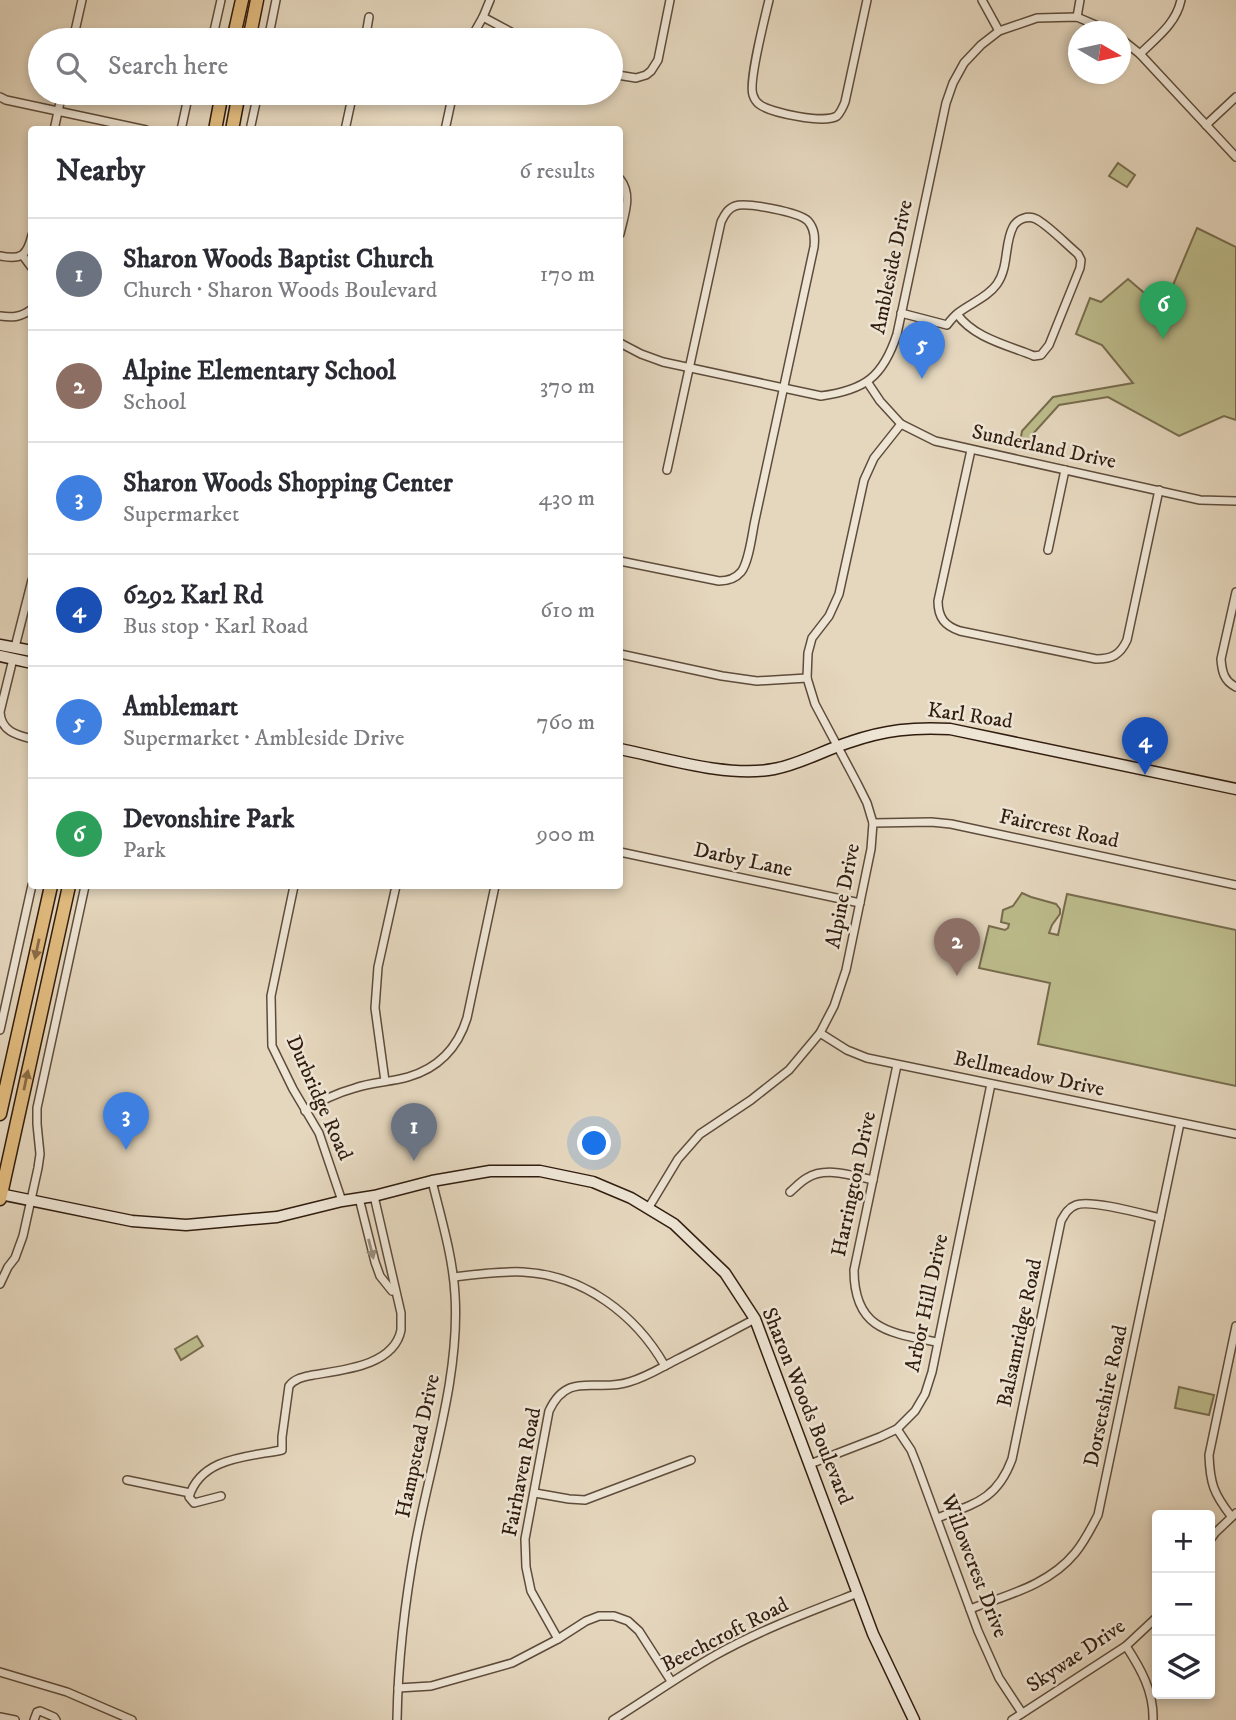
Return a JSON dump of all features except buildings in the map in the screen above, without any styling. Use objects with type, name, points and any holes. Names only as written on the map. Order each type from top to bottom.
[{"type":"main road","points":[[236,28],[242,0]]},
{"type":"main road","points":[[251,28],[257,0]]},
{"type":"main road","points":[[216,126],[220,105]]},
{"type":"main road","points":[[233,126],[237,105]]},
{"type":"main road","points":[[0,1114],[50,889]]},
{"type":"main road","points":[[0,1196],[68,889]]},
{"type":"street","points":[[76,28],[82,0]]},
{"type":"street","points":[[215,28],[221,0]]},
{"type":"street","points":[[270,28],[276,0]]},
{"type":"street","points":[[477,28],[490,0]]},
{"type":"street","points":[[623,76],[636,78],[649,73],[658,60],[670,0]]},
{"type":"street","points":[[769,0],[751,83],[752,94],[760,105],[771,110],[815,120],[838,115],[845,102],[867,0]]},
{"type":"street","points":[[982,0],[999,31]]},
{"type":"street","points":[[1077,18],[1080,0]]},
{"type":"street","points":[[1140,54],[1174,19],[1181,0]]},
{"type":"street","points":[[483,17],[504,28]]},
{"type":"street","points":[[367,28],[369,18]]},
{"type":"street","name":"Ambleside Drive","points":[[868,383],[884,363],[897,334],[946,103],[964,63],[999,31],[1037,18],[1077,18],[1084,21]]},
{"type":"street","points":[[1131,46],[1236,157]]},
{"type":"street","points":[[0,97],[28,104]]},
{"type":"street","points":[[1206,125],[1236,97]]},
{"type":"street","points":[[33,105],[127,126]]},
{"type":"street","points":[[55,126],[59,105]]},
{"type":"street","points":[[182,126],[186,105]]},
{"type":"street","points":[[251,126],[255,105]]},
{"type":"street","points":[[346,126],[350,105]]},
{"type":"street","points":[[446,126],[450,105]]},
{"type":"street","points":[[623,184],[627,194],[623,218]]},
{"type":"street","points":[[623,562],[719,581],[734,578],[741,572],[745,564],[814,247],[815,237],[807,220],[760,207],[737,205],[727,210],[720,222],[667,470]]},
{"type":"street","points":[[901,313],[947,325],[957,314],[998,284],[1012,228],[1019,220],[1028,217],[1038,220],[1081,260],[1044,353],[1034,356],[976,333],[961,321],[957,314]]},
{"type":"street","points":[[0,256],[17,258],[23,256],[28,247]]},
{"type":"street","points":[[23,256],[28,263]]},
{"type":"street","points":[[0,316],[13,317],[28,312]]},
{"type":"street","points":[[623,345],[641,354],[688,369],[821,396],[845,393],[868,383]]},
{"type":"street","name":"Sunderland Drive","points":[[868,383],[901,424],[935,441],[1200,499],[1236,501]]},
{"type":"street","name":"Alpine Drive","points":[[649,1207],[678,1160],[701,1133],[751,1100],[789,1070],[820,1033],[834,1006],[846,970],[872,849],[873,823],[867,803],[815,704],[807,678],[808,653],[812,638],[829,616],[839,594],[864,480],[874,457],[901,424]]},
{"type":"street","points":[[971,450],[938,601],[938,612],[943,622],[960,631],[1096,659],[1116,656],[1127,640],[1159,490]]},
{"type":"street","points":[[1048,550],[1065,470]]},
{"type":"street","points":[[1236,592],[1221,659],[1226,680],[1236,687]]},
{"type":"street","points":[[28,596],[0,712],[1,722],[10,732],[28,738]]},
{"type":"street","points":[[0,645],[28,661]]},
{"type":"street","points":[[0,656],[28,651]]},
{"type":"street","points":[[623,655],[757,681],[807,678]]},
{"type":"street","name":"Karl Road","points":[[623,750],[711,768],[743,771],[772,769],[895,729],[922,727],[950,729],[1236,789]]},
{"type":"street","name":"Faircrest Road","points":[[873,823],[951,824],[1236,884]]},
{"type":"street","name":"Darby Lane","points":[[623,853],[860,903]]},
{"type":"street","points":[[0,1030],[31,889]]},
{"type":"street","points":[[0,1284],[20,1247],[31,1200],[40,1154],[37,1108],[84,889]]},
{"type":"street","name":"Durbridge Road","points":[[293,889],[271,996],[272,1046],[319,1133],[342,1201]]},
{"type":"street","points":[[384,1081],[375,1009],[379,967],[395,889]]},
{"type":"street","points":[[305,1111],[318,1102],[354,1088],[409,1077],[435,1065],[447,1055],[463,1032],[467,1018],[494,889]]},
{"type":"street","name":"Bellmeadow Drive","points":[[820,1033],[847,1050],[867,1058],[1236,1135]]},
{"type":"street","name":"Harrington Drive","points":[[897,1065],[854,1270],[854,1283],[861,1306],[872,1321],[887,1331],[937,1342]]},
{"type":"street","name":"Arbor Hill Drive","points":[[810,1464],[897,1429],[915,1411],[925,1394],[932,1372],[991,1084]]},
{"type":"street","name":"Dorsetshire Road","points":[[970,1609],[1025,1589],[1060,1568],[1075,1554],[1098,1515],[1180,1123]]},
{"type":"street","name":"Sharon Woods Boulevard","points":[[0,1196],[132,1221],[186,1225],[277,1217],[432,1181],[489,1171],[540,1171],[593,1182],[649,1207],[674,1224],[725,1273],[755,1319],[873,1634],[914,1720]]},
{"type":"street","points":[[790,1192],[808,1177],[823,1172],[873,1180]]},
{"type":"street","name":"Hampstead Drive","points":[[397,1720],[401,1633],[416,1541],[453,1363],[456,1297],[454,1277],[432,1181]]},
{"type":"street","points":[[221,1496],[194,1503],[189,1497],[200,1476],[212,1466],[282,1450],[289,1386],[292,1381],[362,1366],[374,1361],[394,1346],[401,1330],[401,1313],[374,1196]]},
{"type":"street","points":[[359,1198],[374,1262],[380,1276],[395,1294]]},
{"type":"street","name":"Balsamridge Road","points":[[937,1518],[984,1499],[1006,1476],[1012,1460],[1061,1221],[1067,1210],[1078,1204],[1090,1203],[1160,1217]]},
{"type":"street","points":[[454,1277],[524,1272],[561,1279],[592,1292],[637,1326],[655,1348],[665,1366]]},
{"type":"street","name":"Fairhaven Road","points":[[558,1639],[531,1591],[526,1567],[525,1539],[550,1411],[555,1399],[575,1386],[627,1383],[755,1319]]},
{"type":"street","points":[[1215,1533],[1234,1515],[1216,1496],[1209,1476],[1209,1455],[1236,1326]]},
{"type":"street","name":"Willowcrest Drive","points":[[897,1429],[911,1450],[970,1609],[999,1678],[1022,1713]]},
{"type":"street","points":[[535,1493],[585,1500],[691,1460]]},
{"type":"street","points":[[127,1480],[190,1493]]},
{"type":"street","name":"Beechcroft Road","points":[[613,1720],[715,1655],[772,1627],[858,1593]]},
{"type":"street","points":[[398,1688],[430,1685],[512,1663],[586,1621],[600,1616],[614,1616],[628,1621],[639,1631],[671,1681]]},
{"type":"street","name":"Skywae Drive","points":[[1012,1720],[1126,1646],[1152,1622]]},
{"type":"street","points":[[1126,1646],[1145,1679],[1151,1696],[1153,1720]]},
{"type":"street","points":[[0,1672],[67,1692],[132,1720]]},
{"type":"street","points":[[34,1720],[40,1711],[56,1720]]},
{"type":"street","points":[[0,1717],[15,1720]]},
{"type":"shaded area","points":[[1118,163],[1135,175],[1127,187],[1109,176]]},
{"type":"shaded area","points":[[1197,228],[1236,247],[1236,420],[1224,416],[1179,436],[1108,397],[1059,405],[1031,436],[1029,450],[1019,448],[1022,431],[1053,397],[1133,383],[1102,345],[1076,334],[1090,298],[1101,302],[1128,279],[1163,309]]},
{"type":"shaded area","points":[[1022,893],[1056,904],[1060,914],[1049,933],[1058,935],[1067,894],[1236,930],[1236,1086],[1038,1044],[1050,983],[979,968],[989,926],[1005,930],[1008,928],[1009,924],[1001,922],[1003,910],[1013,906]]},
{"type":"shaded area","points":[[197,1336],[203,1346],[181,1360],[175,1349]]},
{"type":"shaded area","points":[[1179,1387],[1214,1395],[1209,1415],[1175,1408]]},
{"type":"place","name":"Devonshire Park","points":[[1163,339]]},
{"type":"place","name":"Amblemart","points":[[922,379]]},
{"type":"place","name":"6292 Karl Rd","points":[[1145,775]]},
{"type":"place","name":"Alpine Elementary School","points":[[957,976]]},
{"type":"place","name":"Sharon Woods Shopping Center","points":[[126,1150]]},
{"type":"place","name":"Sharon Woods Baptist Church","points":[[414,1161]]}]
